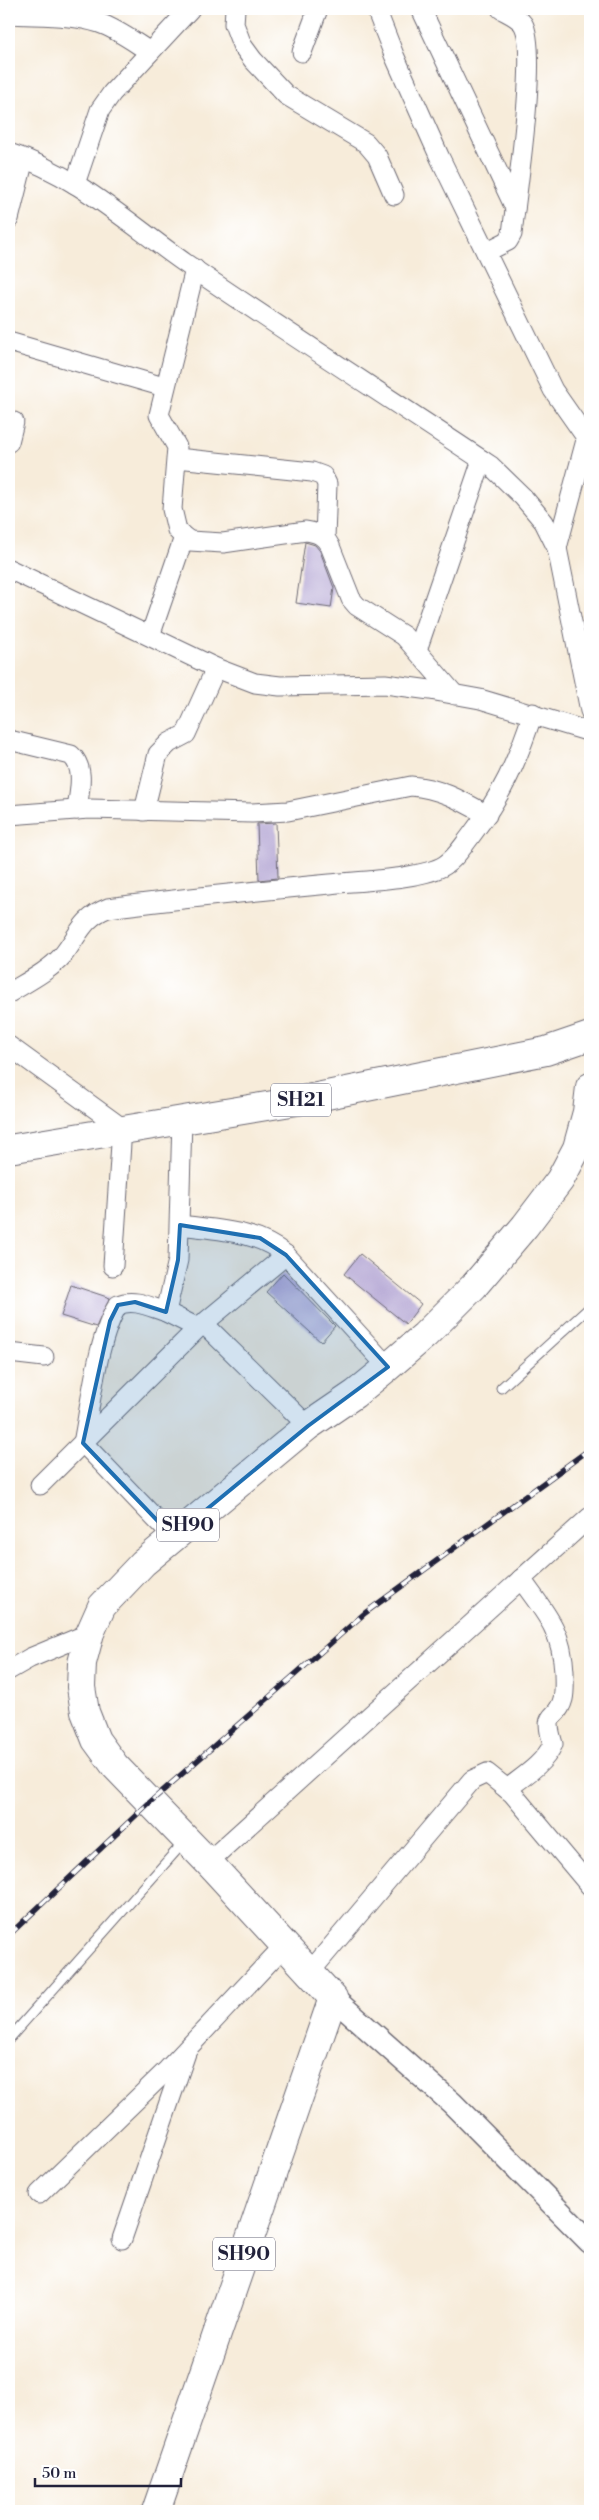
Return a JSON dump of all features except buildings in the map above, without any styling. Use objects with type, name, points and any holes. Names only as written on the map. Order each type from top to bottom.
[{"type":"main road","name":"SH21","points":[[9,1149],[122,1128],[297,1101],[546,1051],[590,1036]]},
{"type":"main road","name":"SH90","points":[[156,2511],[333,1998],[208,1862],[115,1766],[96,1740],[85,1712],[81,1687],[82,1663],[90,1633],[102,1606],[121,1584],[173,1537],[308,1426],[355,1394],[388,1367],[425,1335],[474,1286],[525,1226],[560,1180],[577,1148],[588,1112],[590,1086]]},
{"type":"street","points":[[76,184],[100,110],[190,9]]},
{"type":"street","points":[[235,9],[234,24],[242,45],[253,60],[286,95],[366,143],[378,156],[394,194]]},
{"type":"street","points":[[302,52],[318,9]]},
{"type":"street","points":[[376,9],[398,64],[553,390],[589,432],[557,548]]},
{"type":"street","points":[[421,9],[515,208]]},
{"type":"street","points":[[486,252],[508,241],[512,234],[528,78],[528,41],[523,25],[518,19],[501,9]]},
{"type":"street","points":[[9,14],[77,18],[98,23],[112,28],[150,52]]},
{"type":"street","points":[[9,219],[16,156],[59,174],[100,199],[194,269],[482,460],[523,497],[544,522],[557,548],[590,711]]},
{"type":"street","points":[[194,269],[164,387],[159,415],[174,439],[177,458],[172,509],[177,530],[190,540],[223,543],[306,531],[317,532],[325,538],[351,599],[357,606],[404,636],[454,695]]},
{"type":"street","points":[[9,342],[164,387]]},
{"type":"street","points":[[9,442],[14,422]]},
{"type":"street","points":[[177,458],[312,472],[323,476],[327,484],[325,538]]},
{"type":"street","points":[[417,650],[482,460]]},
{"type":"street","points":[[150,636],[184,537]]},
{"type":"street","points":[[9,569],[216,668],[263,684],[385,684],[454,695],[533,713],[590,732]]},
{"type":"street","points":[[144,811],[158,754],[169,743],[186,734],[216,668]]},
{"type":"street","points":[[9,993],[49,968],[63,955],[88,918],[108,908],[431,872],[444,866],[455,857],[487,815],[516,763],[533,713]]},
{"type":"street","points":[[9,740],[71,755],[78,761],[80,774],[77,810]]},
{"type":"street","points":[[9,815],[77,810],[252,813],[288,810],[410,786],[426,787],[453,796],[487,815]]},
{"type":"street","points":[[9,1046],[122,1128],[113,1266]]},
{"type":"street","points":[[166,1312],[178,1260],[182,1120]]},
{"type":"street","points":[[180,1225],[260,1238],[274,1245],[286,1255],[388,1367]]},
{"type":"street","points":[[40,1485],[200,1325],[286,1255]]},
{"type":"street","points":[[83,1443],[99,1359],[110,1321],[118,1305],[126,1302],[136,1302],[200,1325],[308,1426]]},
{"type":"street","points":[[9,1353],[44,1357]]},
{"type":"street","points":[[83,1443],[173,1537]]},
{"type":"street","points":[[208,1862],[590,1517]]},
{"type":"street","points":[[507,1789],[550,1752],[553,1744],[548,1726],[549,1719],[562,1702],[565,1692],[560,1640],[555,1627],[521,1579]]},
{"type":"street","points":[[9,1670],[30,1658],[90,1633]]},
{"type":"street","points":[[310,1972],[472,1780],[487,1773],[507,1789],[562,1850],[590,1886]]},
{"type":"street","points":[[39,2194],[188,2047],[284,1946]]},
{"type":"street","points":[[333,1998],[452,2103],[590,2242]]},
{"type":"street","points":[[122,2240],[188,2047]]},
{"type":"lane","points":[[501,1388],[590,1308]]},
{"type":"lane","points":[[9,2038],[186,1840]]},
{"type":"highlighted area","points":[[180,1225],[260,1238],[286,1255],[388,1367],[308,1426],[173,1537],[83,1443],[110,1321],[118,1305],[135,1302],[166,1312],[178,1260]]},
{"type":"railway","points":[[9,1935],[149,1803],[365,1613],[590,1449]]}]
